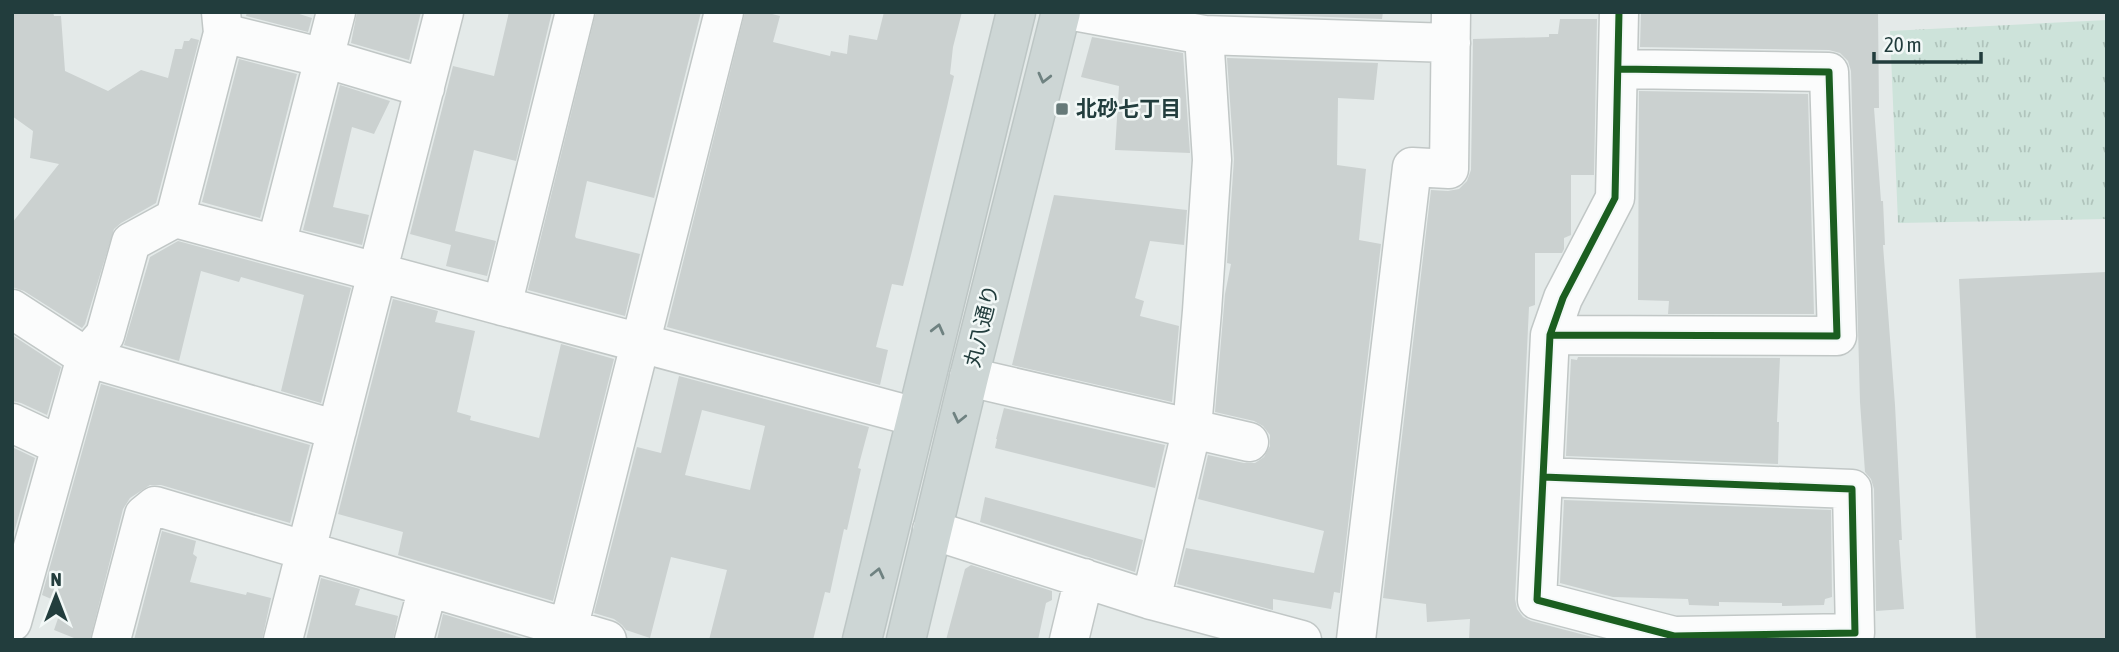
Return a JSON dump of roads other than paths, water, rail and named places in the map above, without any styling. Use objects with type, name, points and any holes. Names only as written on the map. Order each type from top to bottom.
[{"type":"main road","name":"丸八通り","points":[[862,640],[1016,12]]},
{"type":"main road","name":"丸八通り","points":[[906,640],[1060,12]]},
{"type":"street","points":[[276,245],[336,12]]},
{"type":"street","points":[[283,640],[444,12]]},
{"type":"street","points":[[502,306],[575,12]]},
{"type":"street","points":[[568,629],[724,12]]},
{"type":"street","points":[[1079,12],[1204,35],[1451,28],[1449,169],[1412,167],[1356,640]]},
{"type":"street","points":[[1543,477],[1852,489],[1855,633],[1674,636],[1636,633],[1537,600],[1543,477],[1550,335],[1563,298],[1615,198],[1619,12]]},
{"type":"street","points":[[175,218],[222,23],[324,58],[425,88]]},
{"type":"street","points":[[1151,600],[1192,428],[1212,160],[1204,35]]},
{"type":"street","points":[[1550,335],[1837,335],[1829,72],[1618,69]]},
{"type":"street","points":[[12,622],[18,579],[61,446],[86,357],[105,335],[131,242],[175,218],[916,417]]},
{"type":"street","points":[[12,309],[86,357],[337,430]]},
{"type":"street","points":[[969,377],[1249,442]]},
{"type":"street","points":[[12,423],[61,446]]},
{"type":"street","points":[[111,640],[144,515],[155,506],[607,640]]},
{"type":"street","points":[[932,530],[1151,600],[1302,640]]},
{"type":"street","points":[[1069,640],[1084,578]]},
{"type":"street","points":[[414,640],[428,587]]},
{"type":"place","name":"北砂七丁目","points":[[1062,109]]}]
